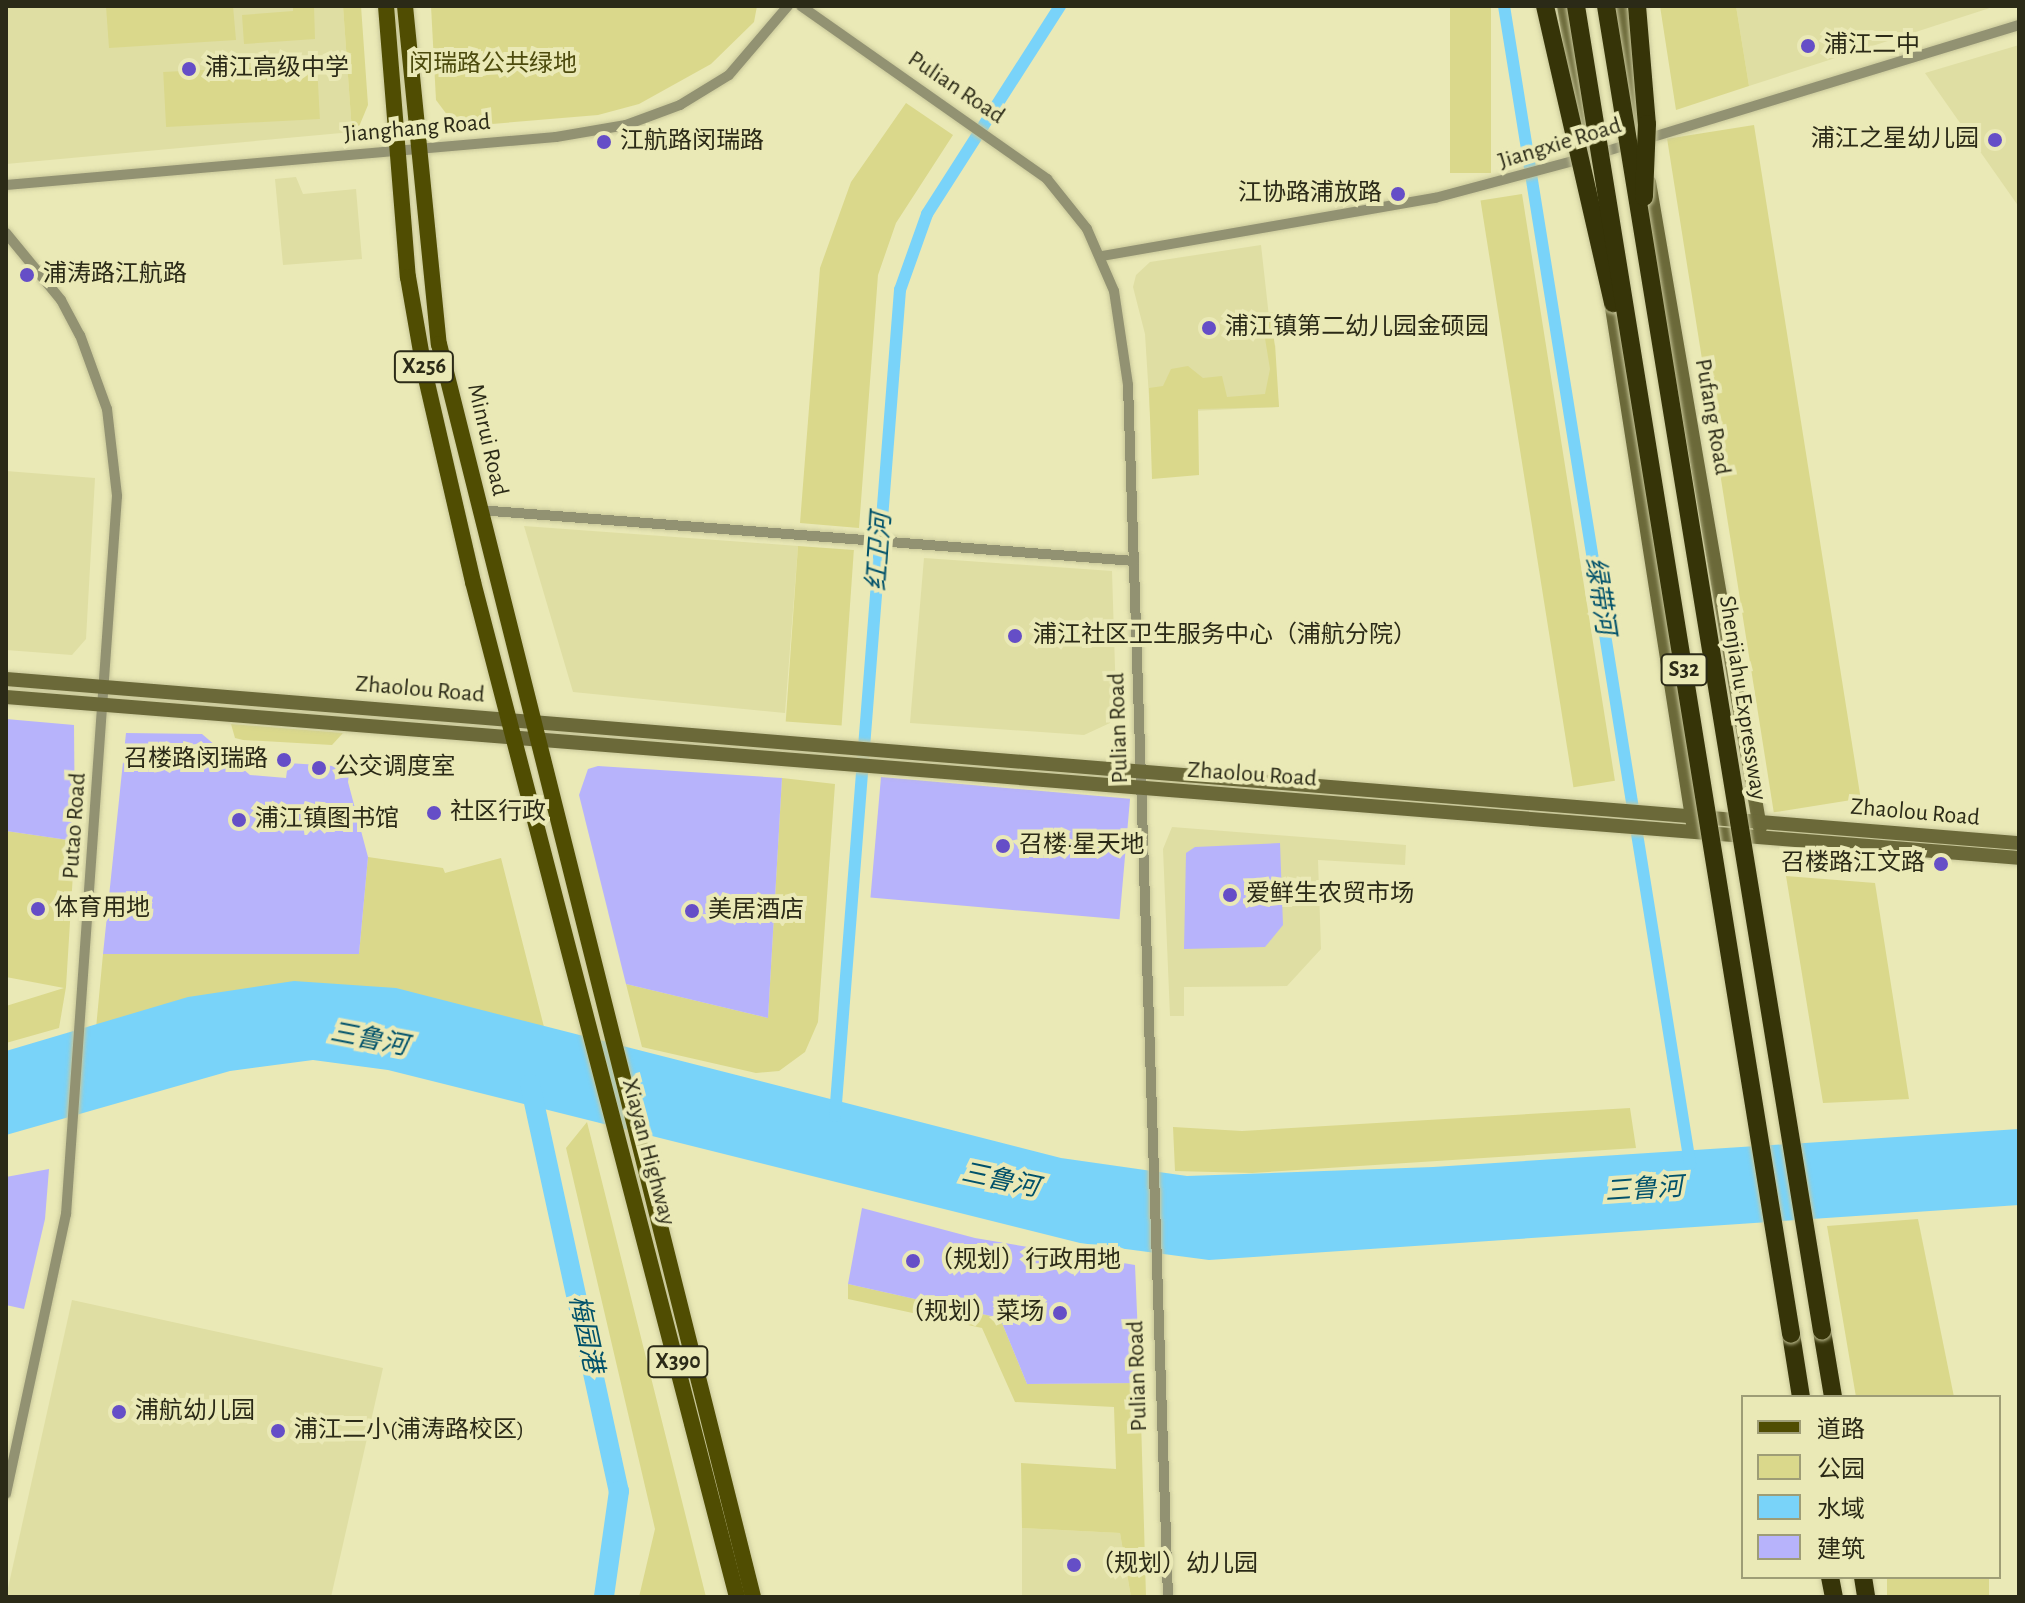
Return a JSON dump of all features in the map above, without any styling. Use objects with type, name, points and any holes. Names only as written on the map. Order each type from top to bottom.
[{"type":"highway","points":[[1545,6],[1637,381]]},
{"type":"highway","name":"S32","points":[[1576,6],[1801,1395]]},
{"type":"highway","name":"Shenjiahu Expressway","points":[[1606,6],[1833,1395]]},
{"type":"highway","points":[[1637,6],[1647,124],[1643,240]]},
{"type":"main road","name":"Minrui Road","points":[[386,6],[397,151],[425,374],[511,728]]},
{"type":"main road","name":"Minrui Road","points":[[405,6],[439,344],[531,730]]},
{"type":"main road","name":"Xiayan Highway","points":[[511,728],[737,1597]]},
{"type":"main road","name":"Xiayan Highway","points":[[531,730],[753,1597]]},
{"type":"street","name":"Jianghang Road","points":[[6,185],[556,137],[648,119],[729,75],[788,6]]},
{"type":"street","name":"Pulian Road","points":[[801,6],[1007,146],[1068,202],[1102,256],[1123,333],[1134,561],[1153,1254],[1168,1597]]},
{"type":"street","points":[[1564,6],[1693,823],[1760,829]]},
{"type":"street","name":"Pufang Road","points":[[1620,6],[1760,829]]},
{"type":"street","name":"Jiangxie Road","points":[[1102,256],[1506,182],[2019,25]]},
{"type":"street","name":"Putao Road","points":[[6,233],[61,300],[107,409],[117,496],[105,704],[73,1123],[59,1259],[6,1494]]},
{"type":"street","points":[[479,510],[1134,561]]},
{"type":"street","name":"Zhaolou Road","points":[[6,679],[106,686],[531,730],[1141,782],[1693,823]]},
{"type":"street","name":"Zhaolou Road","points":[[6,697],[511,728]]},
{"type":"street","name":"Zhaolou Road","points":[[1760,829],[2019,843]]},
{"type":"street","name":"Zhaolou Road","points":[[1760,829],[2019,858]]},
{"type":"shaded area","name":"浦江高级中学","points":[[6,6],[343,6],[352,132],[6,164]]},
{"type":"shaded area","name":"浦江二中","points":[[1736,6],[1996,6],[1749,86]]},
{"type":"shaded area","name":"浦江之星幼儿园","points":[[2019,45],[2019,207],[1925,73]]},
{"type":"shaded area","points":[[296,177],[303,194],[356,189],[362,259],[283,265],[275,179]]},
{"type":"shaded area","name":"浦江镇第二幼儿园金硕园","points":[[1261,245],[1279,407],[1150,413],[1145,334],[1133,287],[1136,275],[1150,262]]},
{"type":"shaded area","points":[[6,471],[95,478],[86,639],[72,655],[6,650]]},
{"type":"shaded area","points":[[524,526],[798,546],[785,713],[573,692]]},
{"type":"shaded area","name":"浦江社区卫生服务中心（浦航分院）","points":[[924,558],[1112,571],[1116,700],[1110,723],[1084,735],[910,723]]},
{"type":"shaded area","points":[[1172,827],[1406,845],[1405,865],[1318,860],[1321,949],[1287,986],[1184,987],[1184,1016],[1170,1016],[1163,849]]},
{"type":"shaded area","name":"浦江二小(浦涛路校区)","points":[[72,1300],[383,1368],[331,1597],[6,1597]]},
{"type":"shaded area","name":"（规划）幼儿园","points":[[1022,1528],[1120,1533],[1131,1597],[1022,1597]]},
{"type":"green space","points":[[106,6],[233,6],[236,40],[109,48]]},
{"type":"green space","points":[[293,6],[314,6],[315,39],[244,44],[242,15],[293,11]]},
{"type":"green space","points":[[343,6],[361,6],[368,105],[358,129],[350,134],[346,135],[352,132]]},
{"type":"green space","name":"闵瑞路公共绿地","points":[[431,6],[757,6],[754,22],[711,64],[639,104],[598,115],[468,126],[451,120],[436,100]]},
{"type":"green space","points":[[1450,6],[1491,6],[1491,173],[1450,173]]},
{"type":"green space","points":[[1660,6],[1736,6],[1749,86],[1676,110]]},
{"type":"green space","points":[[317,64],[320,119],[166,127],[163,72]]},
{"type":"green space","points":[[906,103],[953,135],[896,223],[878,275],[859,528],[800,523],[820,268],[851,182]]},
{"type":"green space","points":[[1754,125],[1861,799],[1774,812],[1667,139]]},
{"type":"green space","points":[[1522,194],[1615,781],[1573,787],[1481,201]]},
{"type":"green space","points":[[1273,312],[1279,407],[1198,409],[1199,475],[1152,479],[1149,388],[1163,386],[1171,369],[1188,366],[1203,378],[1222,376],[1227,397],[1265,394],[1270,369],[1261,314]]},
{"type":"green space","points":[[798,546],[854,550],[842,725],[786,722]]},
{"type":"green space","points":[[231,724],[343,733],[332,745],[243,740],[235,738]]},
{"type":"green space","points":[[782,778],[835,784],[818,1022],[805,1052],[779,1071],[756,1073],[642,1047],[626,984],[768,1018]]},
{"type":"green space","name":"体育用地","points":[[6,831],[75,841],[66,987],[59,1028],[6,1043],[6,1006],[64,988],[6,977]]},
{"type":"green space","points":[[368,857],[443,868],[445,873],[501,858],[544,1027],[92,1071],[103,954],[359,954]]},
{"type":"green space","points":[[1786,876],[1875,883],[1909,1099],[1823,1103]]},
{"type":"green space","points":[[1630,1108],[1636,1148],[1252,1173],[1175,1171],[1173,1127],[1242,1131]]},
{"type":"green space","points":[[587,1122],[706,1597],[639,1597],[655,1529],[566,1148]]},
{"type":"green space","points":[[1918,1219],[1954,1395],[1856,1395],[1827,1226]]},
{"type":"green space","points":[[848,1284],[1000,1318],[1027,1384],[1140,1383],[1146,1597],[1131,1597],[1120,1533],[1022,1528],[1021,1463],[1116,1469],[1114,1407],[1015,1402],[982,1328],[848,1299]]},
{"type":"green space","points":[[1887,1579],[1989,1579],[1989,1597],[1887,1597]]},
{"type":"water","name":"三鲁河","points":[[294,981],[396,988],[1061,1158],[1187,1176],[1433,1167],[2019,1129],[2019,1205],[1209,1260],[1080,1243],[388,1070],[313,1060],[230,1071],[6,1135],[6,1051],[188,997]]},
{"type":"building","points":[[6,719],[74,725],[75,841],[6,831]]},
{"type":"building","name":"浦江镇图书馆","points":[[126,733],[202,734],[250,775],[286,778],[288,763],[350,767],[348,782],[368,857],[359,954],[103,954]]},
{"type":"building","name":"美居酒店","points":[[598,766],[782,778],[768,1018],[626,984],[579,795],[588,769]]},
{"type":"building","name":"召楼·星天地","points":[[881,777],[1130,799],[1120,919],[870,898]]},
{"type":"building","name":"爱鲜生农贸市场","points":[[1280,843],[1283,925],[1265,947],[1184,949],[1186,853],[1195,847]]},
{"type":"building","points":[[49,1169],[45,1219],[24,1309],[6,1305],[6,1177]]},
{"type":"building","name":"（规划）菜场","points":[[862,1208],[975,1238],[1135,1265],[1140,1383],[1027,1384],[1000,1318],[848,1284]]},
{"type":"waterway","name":"红卫河","points":[[835,1116],[900,290],[927,214],[1060,6]]},
{"type":"waterway","name":"绿带河","points":[[1504,6],[1690,1164]]},
{"type":"waterway","name":"梅园港","points":[[530,1084],[619,1491],[604,1597]]},
{"type":"place","name":"浦江二中","points":[[1808,46]]},
{"type":"place","name":"浦江高级中学","points":[[189,69]]},
{"type":"place","name":"浦江之星幼儿园","points":[[1995,140]]},
{"type":"place","name":"江航路闵瑞路","points":[[604,142]]},
{"type":"place","name":"江协路浦放路","points":[[1398,194]]},
{"type":"place","name":"浦涛路江航路","points":[[27,275]]},
{"type":"place","name":"浦江镇第二幼儿园金硕园","points":[[1209,328]]},
{"type":"place","name":"浦江社区卫生服务中心（浦航分院）","points":[[1015,636]]},
{"type":"place","name":"召楼路闵瑞路","points":[[284,760]]},
{"type":"place","name":"公交调度室","points":[[319,768]]},
{"type":"place","name":"社区行政","points":[[434,813]]},
{"type":"place","name":"浦江镇图书馆","points":[[239,820]]},
{"type":"place","name":"召楼·星天地","points":[[1003,846]]},
{"type":"place","name":"召楼路江文路","points":[[1941,864]]},
{"type":"place","name":"爱鲜生农贸市场","points":[[1230,895]]},
{"type":"place","name":"体育用地","points":[[38,909]]},
{"type":"place","name":"美居酒店","points":[[692,911]]},
{"type":"place","name":"（规划）行政用地","points":[[913,1261]]},
{"type":"place","name":"（规划）菜场","points":[[1060,1313]]},
{"type":"place","name":"浦航幼儿园","points":[[119,1412]]},
{"type":"place","name":"浦江二小(浦涛路校区)","points":[[278,1431]]},
{"type":"place","name":"（规划）幼儿园","points":[[1074,1565]]}]
